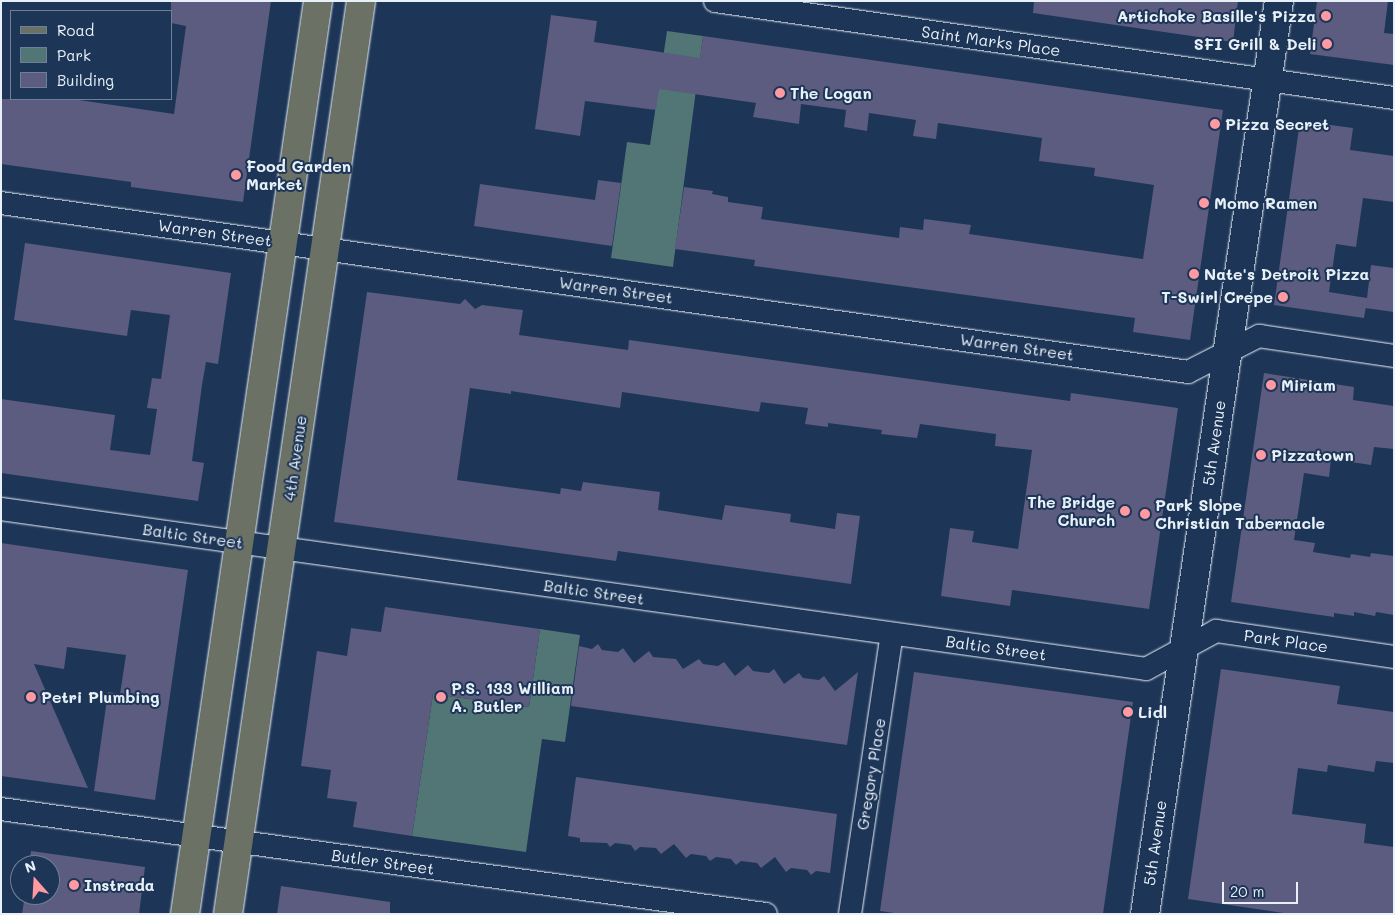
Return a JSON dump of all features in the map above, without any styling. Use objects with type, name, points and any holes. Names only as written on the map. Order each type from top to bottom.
[{"type":"main road","points":[[185,914],[318,1]]},
{"type":"main road","name":"4th Avenue","points":[[228,914],[361,1]]},
{"type":"street","name":"Saint Marks Place","points":[[715,1],[1394,98]]},
{"type":"street","name":"5th Avenue","points":[[1145,914],[1278,1]]},
{"type":"street","name":"Warren Street","points":[[1,203],[1188,372],[1227,354],[1259,336],[1394,356]]},
{"type":"street","name":"Baltic Street","points":[[1,509],[1146,669],[1183,650]]},
{"type":"street","name":"Park Place","points":[[1183,650],[1216,631],[1394,657]]},
{"type":"street","name":"Gregory Place","points":[[850,914],[892,634]]},
{"type":"street","name":"Butler Street","points":[[1,809],[766,914]]},
{"type":"green space","points":[[667,31],[703,36],[673,267],[611,258],[627,142],[650,145]]},
{"type":"green space","points":[[540,629],[580,635],[565,742],[542,739],[526,852],[412,836],[433,694],[529,707]]},
{"type":"building","points":[[171,1],[271,1],[243,202],[131,187],[131,182],[1,164],[1,99],[79,100],[174,114],[186,26],[172,23]]},
{"type":"building","points":[[1034,1],[1238,1],[1233,42],[1033,13]]},
{"type":"building","points":[[1317,1],[1388,1],[1384,33],[1394,34],[1394,65],[1310,54]]},
{"type":"building","points":[[551,15],[597,21],[594,42],[700,58],[703,36],[1223,110],[1190,340],[1133,332],[1135,318],[754,266],[755,260],[675,249],[684,187],[713,191],[712,194],[728,197],[728,202],[763,207],[761,219],[899,238],[900,227],[923,230],[924,219],[971,225],[969,234],[1143,259],[1154,185],[1094,176],[1095,168],[1039,161],[1042,138],[938,123],[936,139],[913,136],[916,120],[869,113],[867,131],[844,127],[846,110],[801,104],[799,124],[753,117],[756,103],[659,89],[656,110],[585,101],[580,136],[535,129]]},
{"type":"building","points":[[1300,121],[1353,128],[1350,150],[1394,156],[1394,202],[1363,198],[1356,247],[1336,244],[1329,292],[1367,298],[1371,265],[1394,268],[1394,312],[1366,308],[1364,318],[1274,305]]},
{"type":"building","points":[[598,180],[621,183],[612,246],[474,226],[480,184],[595,200]]},
{"type":"building","points":[[25,243],[231,273],[218,364],[206,362],[202,385],[192,461],[204,463],[198,501],[1,473],[1,399],[115,415],[110,450],[150,455],[157,409],[147,408],[152,378],[161,379],[170,315],[131,310],[127,336],[14,320]]},
{"type":"building","points":[[367,292],[460,304],[465,299],[475,309],[482,305],[523,310],[519,335],[628,350],[629,340],[1070,401],[1071,393],[1178,408],[1149,609],[1012,590],[1010,606],[941,596],[950,528],[974,531],[972,542],[1018,549],[1032,450],[995,446],[996,434],[920,424],[917,438],[881,434],[882,430],[828,423],[828,427],[805,424],[808,408],[761,402],[759,412],[622,392],[620,408],[511,391],[511,394],[470,388],[457,480],[560,494],[561,488],[581,491],[583,482],[660,492],[658,510],[722,520],[725,505],[791,514],[790,522],[835,529],[837,513],[860,516],[851,584],[618,551],[616,561],[334,522]]},
{"type":"building","points":[[1264,373],[1354,387],[1353,400],[1394,406],[1394,449],[1374,447],[1371,465],[1331,459],[1329,477],[1304,473],[1294,540],[1315,543],[1313,552],[1350,558],[1351,554],[1370,557],[1371,553],[1394,556],[1394,615],[1376,612],[1375,616],[1354,612],[1354,616],[1334,613],[1334,617],[1231,602]]},
{"type":"building","points":[[1,543],[188,570],[155,800],[94,791],[108,692],[120,694],[126,655],[67,647],[64,669],[34,664],[88,788],[1,776]]},
{"type":"building","points":[[385,607],[540,629],[529,707],[433,694],[412,836],[353,827],[357,802],[327,798],[331,770],[301,766],[317,651],[347,656],[351,628],[381,632]]},
{"type":"building","points":[[598,644],[602,650],[618,652],[623,648],[634,663],[649,651],[653,657],[676,659],[683,669],[699,659],[703,664],[718,666],[724,662],[735,676],[748,665],[753,671],[769,673],[774,669],[784,684],[799,673],[803,678],[819,680],[824,676],[835,691],[858,672],[847,745],[571,706],[579,646],[592,649]]},
{"type":"building","points":[[1221,669],[1340,686],[1337,704],[1394,712],[1394,763],[1376,761],[1374,772],[1328,765],[1327,772],[1298,768],[1292,814],[1366,824],[1364,843],[1394,847],[1394,914],[1290,914],[1188,899]]},
{"type":"building","points":[[914,672],[1133,702],[1103,914],[901,914],[880,911]]},
{"type":"building","points":[[576,777],[837,814],[830,873],[816,871],[811,875],[807,870],[791,868],[786,872],[775,857],[761,868],[757,863],[741,861],[736,865],[731,859],[716,857],[710,861],[706,856],[691,854],[686,858],[674,844],[661,854],[656,848],[640,847],[635,851],[631,845],[615,843],[610,847],[607,843],[580,842],[580,838],[568,836]]},
{"type":"building","points":[[31,851],[60,855],[30,855]]},
{"type":"building","points":[[60,855],[145,867],[139,914],[22,914],[23,905],[60,905]]},
{"type":"building","points":[[281,886],[390,902],[390,914],[277,914]]},
{"type":"place","name":"Artichoke Basille's Pizza","points":[[1326,16]]},
{"type":"place","name":"SFI Grill & Deli","points":[[1327,44]]},
{"type":"place","name":"The Logan","points":[[780,93]]},
{"type":"place","name":"Pizza Secret","points":[[1215,124]]},
{"type":"place","name":"Food Garden Market","points":[[236,175]]},
{"type":"place","name":"Momo Ramen","points":[[1204,203]]},
{"type":"place","name":"Nate's Detroit Pizza","points":[[1194,274]]},
{"type":"place","name":"T-Swirl Crepe","points":[[1283,297]]},
{"type":"place","name":"Miriam","points":[[1271,385]]},
{"type":"place","name":"Pizzatown","points":[[1261,455]]},
{"type":"place","name":"The Bridge Church","points":[[1125,511]]},
{"type":"place","name":"Park Slope Christian Tabernacle","points":[[1145,514]]},
{"type":"place","name":"Petri Plumbing","points":[[31,697]]},
{"type":"place","name":"P.S. 133 William A. Butler","points":[[441,697]]},
{"type":"place","name":"Lidl","points":[[1128,712]]},
{"type":"place","name":"Instrada","points":[[74,885]]}]
